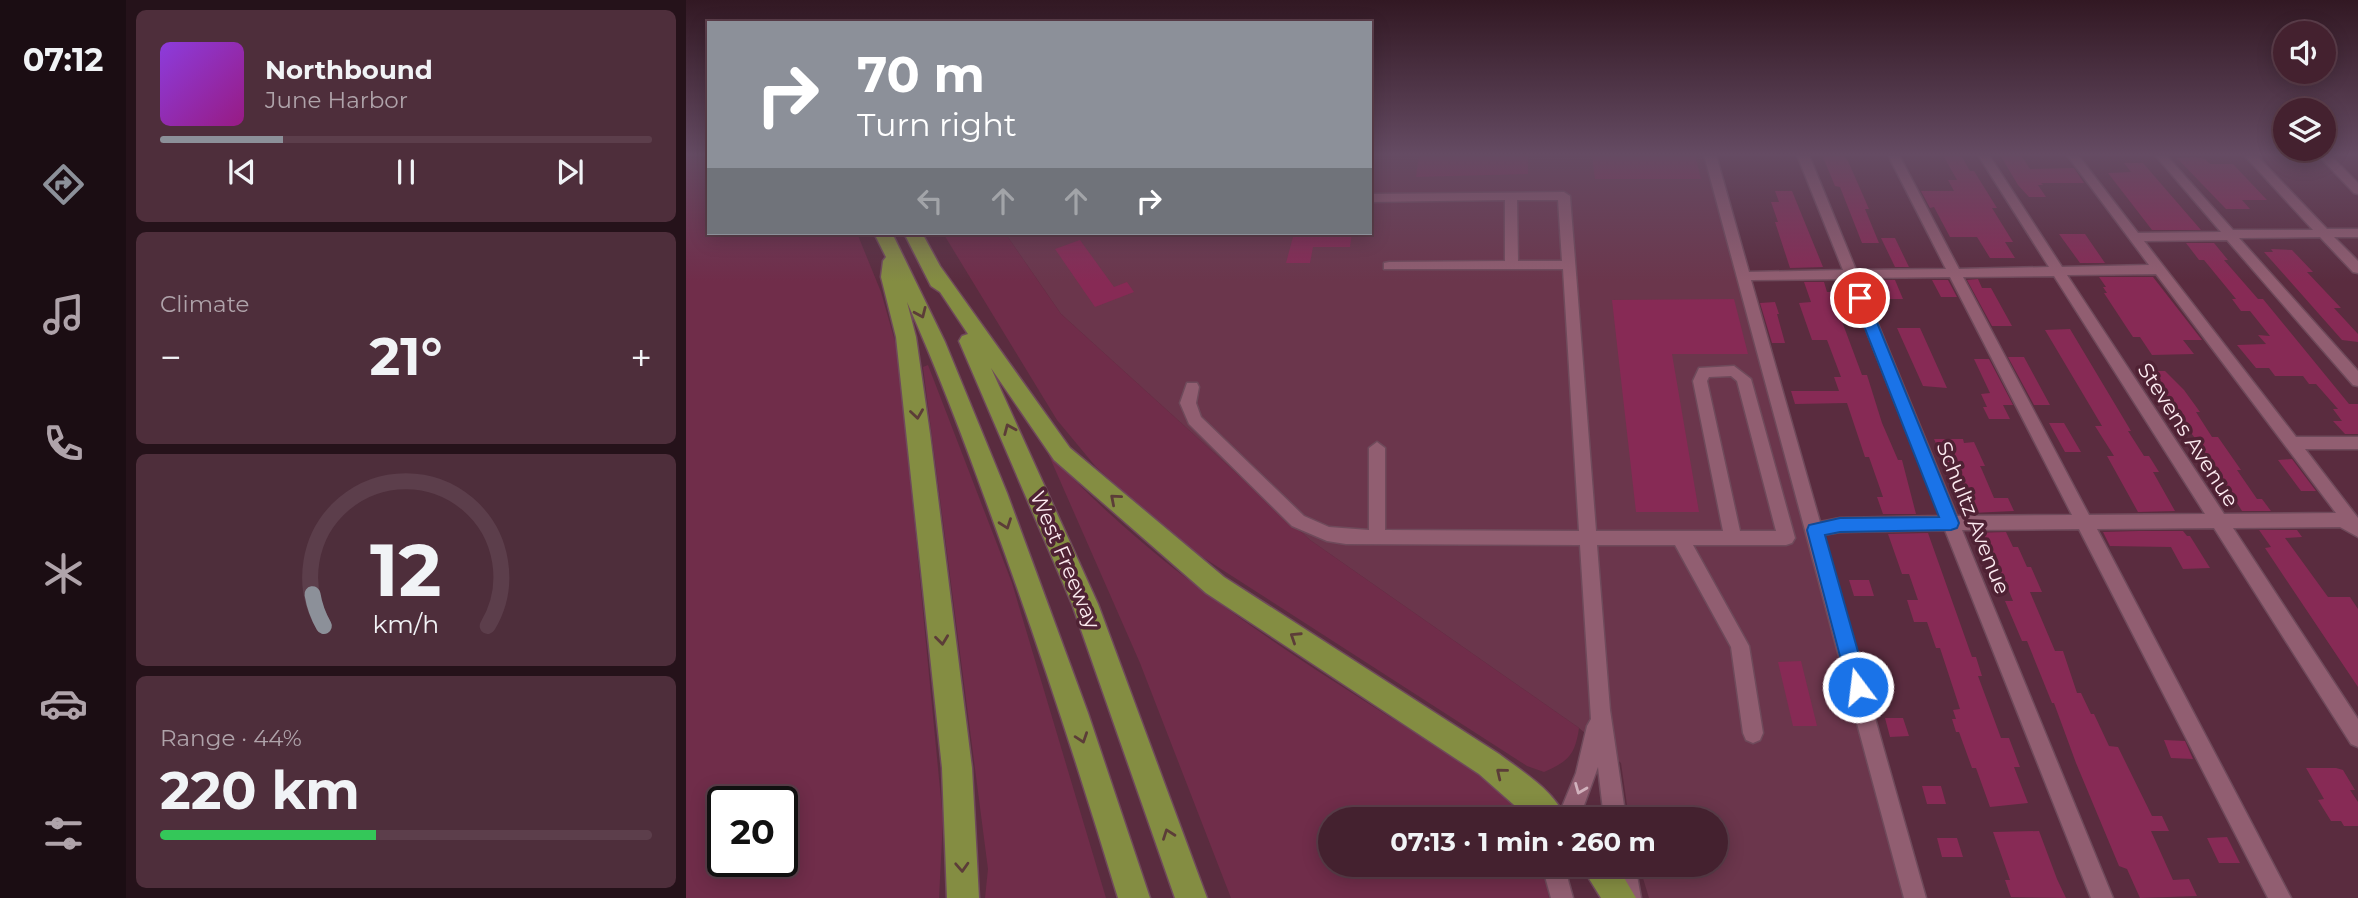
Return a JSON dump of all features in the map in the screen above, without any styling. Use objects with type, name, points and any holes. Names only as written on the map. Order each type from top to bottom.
[{"type":"highway","name":"West Freeway","points":[[915,235],[979,360],[1085,604],[1191,898]]},
{"type":"highway","name":"West Freeway","points":[[888,242],[944,363],[995,492],[1111,822],[1133,898]]},
{"type":"highway","points":[[888,242],[891,277],[908,351],[957,768],[963,898]]},
{"type":"highway","points":[[935,271],[1062,454],[1215,585],[1489,764],[1540,807]]},
{"type":"highway","points":[[1605,877],[1620,898]]},
{"type":"street","points":[[1511,197],[1512,265]]},
{"type":"street","points":[[1372,198],[1516,197]]},
{"type":"street","points":[[1564,197],[1600,710],[1613,807]]},
{"type":"street","points":[[1722,197],[1915,898]]},
{"type":"street","name":"Schultz Avenue","points":[[1820,197],[2102,898]]},
{"type":"street","points":[[1916,197],[2280,898]]},
{"type":"street","name":"Stevens Avenue","points":[[2010,197],[2358,737]]},
{"type":"street","points":[[2104,197],[2356,528]]},
{"type":"street","points":[[2197,197],[2358,380]]},
{"type":"street","points":[[2290,197],[2358,269]]},
{"type":"street","points":[[2134,237],[2358,233]]},
{"type":"street","points":[[1389,266],[1569,265]]},
{"type":"street","points":[[1744,276],[2154,270],[2156,265]]},
{"type":"street","points":[[2340,360],[2358,360]]},
{"type":"street","points":[[1192,387],[1188,403],[1194,420],[1298,521],[1327,534],[1377,537],[1681,539],[1786,538],[1745,379],[1734,370],[1704,372],[1700,381],[1733,538]]},
{"type":"street","points":[[2291,443],[2358,443]]},
{"type":"street","points":[[1377,448],[1377,537]]},
{"type":"street","points":[[1815,530],[1840,525],[2343,520],[2356,528]]},
{"type":"street","points":[[1681,539],[1740,646],[1753,733]]},
{"type":"street","points":[[1573,807],[1587,773],[1600,710]]},
{"type":"street","points":[[1557,877],[1562,898]]},
{"type":"street","points":[[1626,877],[1630,898]]},
{"type":"shaded area","points":[[686,197],[707,197],[707,235],[858,235],[881,292],[898,352],[943,820],[939,898],[686,898]]},
{"type":"shaded area","points":[[1372,197],[1722,197],[1913,898],[1649,898],[1643,877],[1728,877],[1728,807],[1627,807],[1621,763],[1579,728],[1310,540],[1061,314],[1006,235],[1372,235]]},
{"type":"shaded area","points":[[944,235],[1006,235],[1061,314],[1310,540],[1579,728],[1569,756],[1544,772],[1527,766],[1179,542],[1096,467],[1057,420]]},
{"type":"shaded area","points":[[928,365],[1012,583],[1106,898],[985,898],[988,869],[923,367]]},
{"type":"shaded area","points":[[1047,451],[1096,501],[1204,592],[1319,672],[1498,785],[1520,807],[1318,807],[1318,877],[1546,877],[1549,898],[1231,898],[1140,663]]},
{"type":"building","points":[[1777,197],[1794,197],[1823,267],[1790,268],[1771,202],[1779,202]]},
{"type":"building","points":[[1844,197],[1864,197],[1869,209],[1865,209],[1879,243],[1862,243]]},
{"type":"building","points":[[1924,197],[1990,197],[1997,208],[1992,208],[2013,242],[2005,242],[2015,258],[1990,258],[1977,237],[1950,237],[1934,207],[1930,208]]},
{"type":"building","points":[[2126,197],[2172,197],[2201,230],[2152,230]]},
{"type":"building","points":[[2214,197],[2264,197],[2267,200],[2242,200],[2250,209],[2226,209]]},
{"type":"building","points":[[2059,234],[2085,234],[2105,263],[2080,263]]},
{"type":"building","points":[[1293,235],[1352,235],[1350,247],[1313,247],[1310,263],[1286,263]]},
{"type":"building","points":[[1881,238],[1895,238],[1909,267],[1895,267]]},
{"type":"building","points":[[1080,240],[1114,287],[1127,282],[1134,292],[1095,307],[1055,249]]},
{"type":"building","points":[[2186,243],[2214,243],[2228,260],[2224,260],[2258,299],[2263,299],[2349,404],[2358,404],[2358,434],[2345,434],[2333,421],[2342,421],[2333,409],[2338,409],[2316,384],[2309,384],[2303,376],[2275,376],[2269,368],[2256,368],[2237,345],[2266,344],[2258,335],[2270,336],[2250,311],[2241,311],[2232,299],[2236,299],[2204,260],[2199,260]]},
{"type":"building","points":[[2271,249],[2292,250],[2313,272],[2307,272],[2341,308],[2334,308],[2358,334],[2358,342],[2342,340],[2264,252],[2273,252]]},
{"type":"building","points":[[2099,277],[2153,277],[2202,340],[2183,340],[2194,354],[2152,355],[2140,337],[2133,337],[2104,293],[2107,293],[2103,287],[2106,287]]},
{"type":"building","points":[[1978,279],[1982,288],[1991,288],[2012,326],[1992,326],[1967,280]]},
{"type":"building","points":[[1881,280],[1895,280],[1903,299],[1889,299]]},
{"type":"building","points":[[1932,280],[1948,280],[1957,297],[1941,297]]},
{"type":"building","points":[[1804,282],[1824,282],[1827,292],[1831,292],[1862,375],[1867,375],[1882,423],[1898,460],[1902,460],[1916,514],[1883,514],[1877,497],[1883,497],[1869,457],[1865,457],[1847,403],[1795,404],[1791,391],[1839,391],[1834,377],[1841,377],[1827,340],[1812,340],[1799,303],[1811,302]]},
{"type":"building","points":[[1734,299],[1748,354],[1672,354],[1699,512],[1636,512],[1612,300]]},
{"type":"building","points":[[1775,302],[1785,343],[1772,343],[1760,303]]},
{"type":"building","points":[[1897,328],[1920,328],[1947,388],[1923,386]]},
{"type":"building","points":[[2070,329],[2131,431],[2128,431],[2144,456],[2149,456],[2159,472],[2153,472],[2175,511],[2138,512],[2107,456],[2114,456],[2095,426],[2102,426],[2045,330]]},
{"type":"building","points":[[2008,357],[2024,357],[2050,405],[2034,405]]},
{"type":"building","points":[[1974,359],[1989,359],[2013,405],[2003,405],[2010,419],[1989,419],[1981,394],[1990,393]]},
{"type":"building","points":[[2147,371],[2165,371],[2184,390],[2200,412],[2196,412],[2212,437],[2218,437],[2257,499],[2262,499],[2271,511],[2242,511],[2203,449],[2177,414],[2173,414]]},
{"type":"building","points":[[2049,423],[2064,423],[2081,452],[2065,452]]},
{"type":"building","points":[[1934,439],[1963,439],[1964,443],[1974,442],[1985,466],[1980,466],[1994,498],[2008,498],[2014,511],[1971,513],[1962,491],[1957,491]]},
{"type":"building","points":[[2292,459],[2316,491],[2301,491],[2278,460]]},
{"type":"building","points":[[2259,530],[2297,530],[2302,537],[2285,538],[2328,597],[2350,597],[2358,609],[2358,687],[2265,548],[2271,547]]},
{"type":"building","points":[[2183,531],[2190,536],[2210,568],[2183,569],[2171,547],[2110,546],[2103,532]]},
{"type":"building","points":[[2006,532],[2013,547],[2018,547],[2027,567],[2031,567],[2042,592],[2030,592],[2055,651],[2063,651],[2077,693],[2081,693],[2091,714],[2094,714],[2109,746],[2118,747],[2152,816],[2162,816],[2169,831],[2151,831],[2173,880],[2189,879],[2197,896],[2140,898],[2127,869],[2119,866],[2054,703],[2027,641],[2022,641],[2005,601],[2013,601],[1996,560],[1985,560],[1973,533]]},
{"type":"building","points":[[1928,533],[1972,657],[1976,657],[1982,676],[1978,676],[2001,738],[2009,738],[2020,767],[2014,767],[2028,803],[1990,807],[1976,768],[1972,768],[1959,732],[1956,732],[1952,719],[1956,719],[1953,710],[1960,709],[1940,648],[1936,648],[1927,622],[1914,622],[1907,600],[1918,600],[1909,574],[1902,574],[1888,534]]},
{"type":"building","points":[[1849,580],[1869,580],[1874,596],[1854,596]]},
{"type":"building","points":[[1801,661],[1817,726],[1793,726],[1778,662]]},
{"type":"building","points":[[1885,718],[1903,718],[1909,736],[1890,737]]},
{"type":"building","points":[[2164,740],[2185,741],[2193,759],[2171,758]]},
{"type":"building","points":[[2306,768],[2343,770],[2355,790],[2350,790],[2358,802],[2358,826],[2344,826],[2341,821],[2331,821],[2318,800],[2324,799]]},
{"type":"building","points":[[1922,786],[1941,786],[1946,804],[1927,804]]},
{"type":"building","points":[[2039,831],[2066,898],[2011,897],[2005,880],[2010,880],[1993,832]]},
{"type":"building","points":[[2227,837],[2240,863],[2219,863],[2207,838]]},
{"type":"building","points":[[1937,838],[1957,838],[1963,857],[1942,857]]},
{"type":"route","points":[[1858,687],[1815,530],[1840,525],[1951,523],[1860,298]]}]
